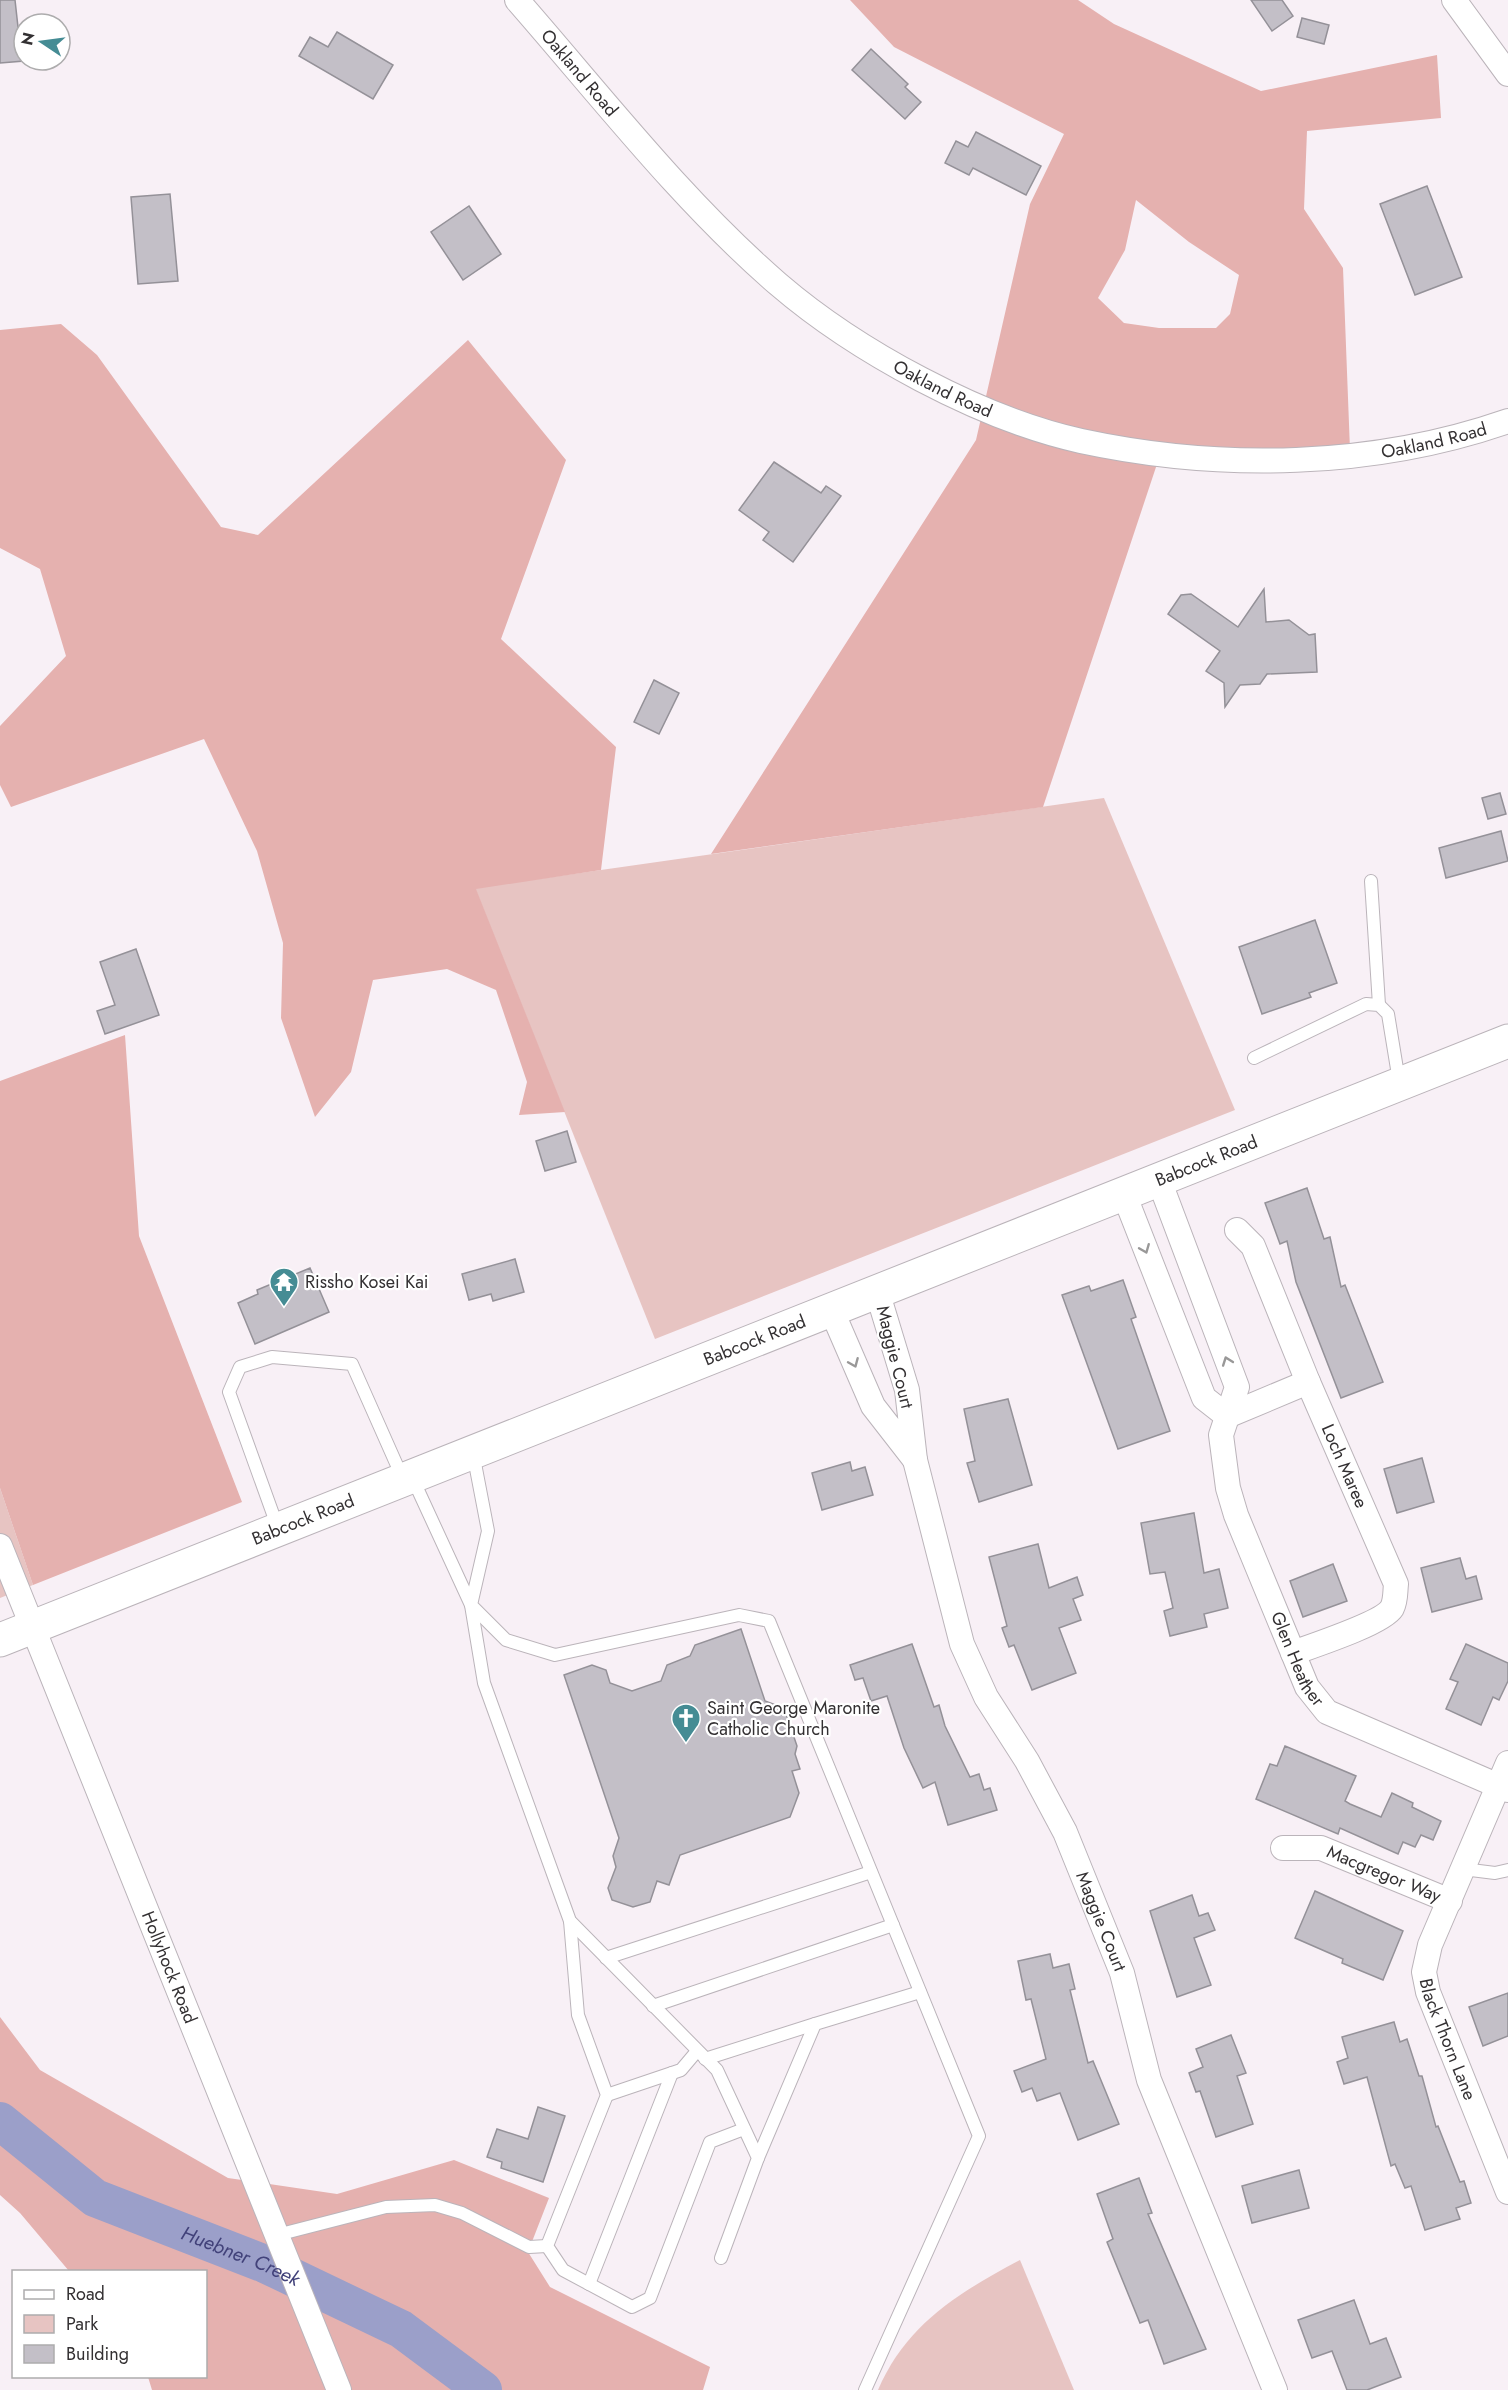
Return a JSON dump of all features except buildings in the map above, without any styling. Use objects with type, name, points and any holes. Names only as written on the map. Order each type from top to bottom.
[{"type":"main road","name":"Babcock Road","points":[[0,1640],[1508,1041]]},
{"type":"street","name":"Oakland Road","points":[[517,0],[689,197],[779,285],[845,334],[931,384],[1011,419],[1079,441],[1151,453],[1232,459],[1303,460],[1375,454],[1508,421]]},
{"type":"street","points":[[1454,0],[1508,74]]},
{"type":"street","name":"Glen Heather","points":[[1159,1180],[1237,1387],[1221,1435],[1228,1488],[1236,1515],[1307,1687],[1327,1712],[1503,1788]]},
{"type":"street","points":[[1124,1194],[1204,1398],[1227,1416],[1308,1382]]},
{"type":"street","name":"Loch Maree","points":[[1237,1230],[1253,1246],[1308,1382],[1396,1584],[1395,1599],[1391,1610],[1365,1626],[1293,1653]]},
{"type":"street","name":"Maggie Court","points":[[878,1291],[907,1390],[915,1460],[962,1644],[986,1697],[1028,1761],[1065,1832],[1122,1973],[1149,2080],[1275,2390]]},
{"type":"street","name":"Maggie Court","points":[[831,1309],[873,1406],[915,1460]]},
{"type":"street","name":"Hollyhock Road","points":[[0,1546],[339,2390]]},
{"type":"street","name":"Black Thorn Lane","points":[[1508,1763],[1503,1788],[1450,1901],[1426,1957],[1424,1972],[1428,1992],[1508,2192]]},
{"type":"street","name":"Macgregor Way","points":[[1283,1848],[1321,1848],[1450,1901]]},
{"type":"lane","points":[[1371,881],[1379,1005]]},
{"type":"lane","points":[[1254,1058],[1366,1004],[1379,1005],[1388,1014],[1400,1083]]},
{"type":"lane","points":[[279,1529],[229,1392],[240,1367],[272,1357],[352,1364],[471,1605],[484,1683],[570,1922],[579,2015],[607,2095],[548,2246]]},
{"type":"lane","points":[[471,1605],[488,1530],[473,1452]]},
{"type":"lane","points":[[471,1605],[506,1640],[555,1655],[739,1615],[769,1621],[979,2136],[865,2390]]},
{"type":"lane","points":[[1464,1869],[1496,1873],[1508,1870]]},
{"type":"lane","points":[[606,1958],[871,1872]]},
{"type":"lane","points":[[570,1922],[717,2070],[758,2158]]},
{"type":"lane","points":[[653,2006],[893,1925]]},
{"type":"lane","points":[[607,2095],[681,2070],[701,2055],[920,1992]]},
{"type":"lane","points":[[720,2258],[758,2158],[815,2024]]},
{"type":"lane","points":[[589,2284],[672,2073]]},
{"type":"lane","points":[[548,2246],[563,2270],[632,2307],[650,2298],[710,2142],[744,2129]]},
{"type":"lane","points":[[277,2236],[386,2207],[435,2205],[462,2213],[529,2247],[548,2246]]},
{"type":"green space","points":[[1104,798],[1235,1110],[655,1339],[475,888]]},
{"type":"green space","points":[[0,1488],[33,1585],[0,1598]]},
{"type":"green space","points":[[1020,2260],[1074,2390],[878,2390],[890,2367],[919,2328],[956,2298]]},
{"type":"shaded area","points":[[850,0],[1078,0],[1114,24],[1261,91],[1437,55],[1441,118],[1307,131],[1304,209],[1343,268],[1350,450],[1230,452],[1163,446],[1043,807],[711,854],[976,440],[1030,204],[1064,134],[894,47]],"holes":[[[1136,200],[1189,242],[1239,275],[1230,314],[1216,328],[1159,328],[1124,323],[1098,298],[1125,250]]]},
{"type":"shaded area","points":[[61,324],[97,355],[221,527],[258,535],[468,340],[566,460],[501,639],[616,747],[601,870],[476,889],[565,1112],[519,1115],[527,1082],[496,990],[447,969],[373,980],[351,1072],[315,1117],[281,1018],[283,943],[257,851],[204,739],[11,807],[0,785],[0,726],[66,656],[40,569],[0,548],[0,330]]},
{"type":"shaded area","points":[[125,1035],[139,1236],[242,1502],[33,1585],[0,1488],[0,1081]]},
{"type":"shaded area","points":[[0,2017],[40,2070],[228,2178],[337,2194],[454,2160],[549,2198],[528,2252],[550,2287],[710,2367],[703,2390],[152,2390],[148,2378],[207,2378],[207,2270],[68,2270],[20,2213],[0,2195]]},
{"type":"waterway","name":"Huebner Creek","points":[[0,2121],[95,2198],[265,2264],[401,2329],[483,2390]]},
{"type":"place","name":"Rissho Kosei Kai","points":[[284,1308]]},
{"type":"place","name":"Saint George Maronite Catholic Church","points":[[686,1744]]}]
